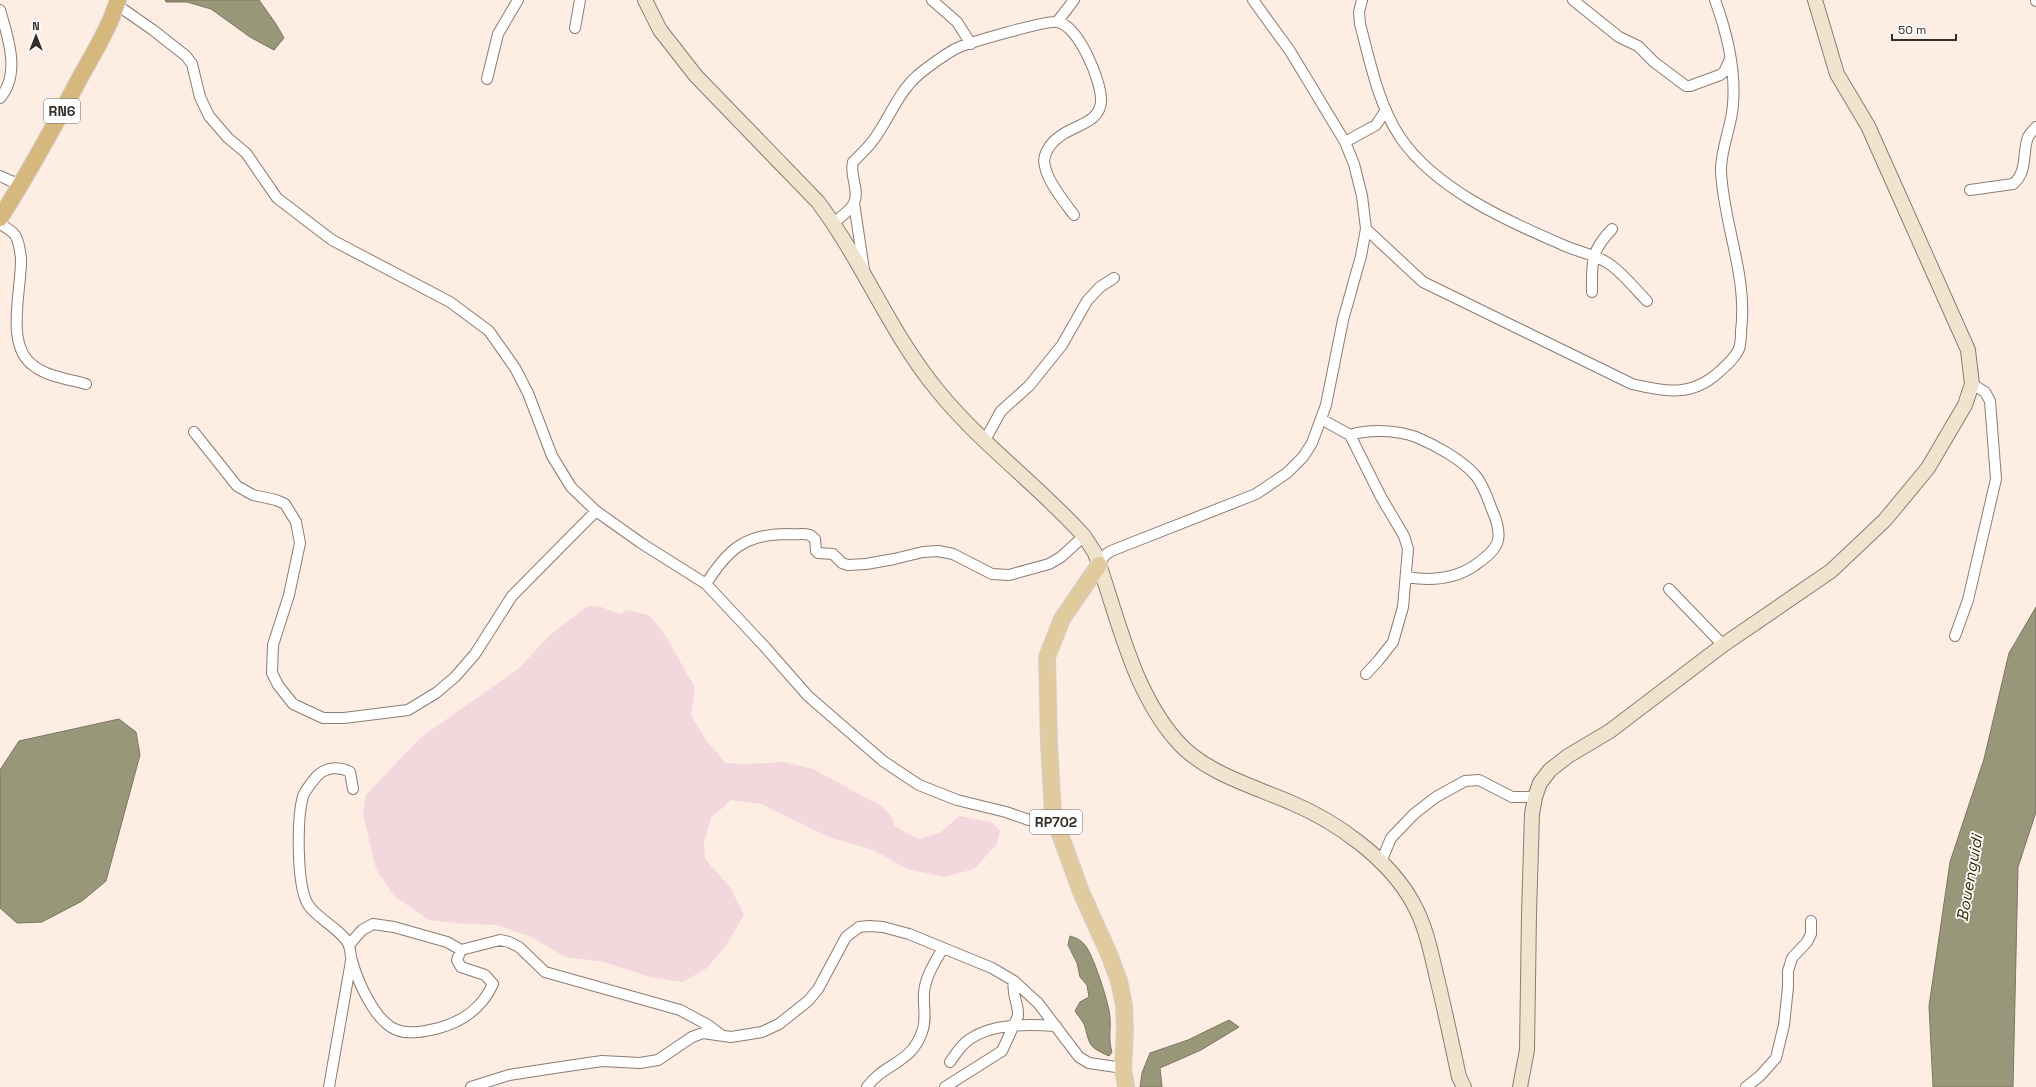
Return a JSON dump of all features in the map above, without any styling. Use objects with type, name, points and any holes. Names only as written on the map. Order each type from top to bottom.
[{"type":"highway","name":"RN6","points":[[0,218],[23,181],[98,45],[117,2]]},
{"type":"main road","points":[[645,0],[660,30],[691,70],[818,202],[834,223],[908,350],[924,374],[985,440],[1084,536],[1095,553],[1140,682],[1176,741],[1192,756],[1212,768],[1300,806],[1336,827],[1356,840],[1381,862],[1400,882],[1414,904],[1425,932],[1460,1078],[1464,1087]]},
{"type":"main road","points":[[1520,1087],[1527,1050],[1532,814],[1535,797],[1540,784],[1550,770],[1568,756],[1610,731],[1723,645],[1831,571],[1885,520],[1903,500],[1932,462],[1965,405],[1972,384],[1971,360],[1964,338],[1868,126],[1837,74],[1815,0]]},
{"type":"main road","name":"RP702","points":[[1099,566],[1062,619],[1052,639],[1047,657],[1053,815],[1081,892],[1109,954],[1119,981],[1124,1005],[1125,1030],[1123,1068],[1126,1087]]},
{"type":"street","points":[[487,79],[498,34],[518,0]]},
{"type":"street","points":[[575,28],[580,0]]},
{"type":"street","points":[[932,0],[957,22],[970,44]]},
{"type":"street","points":[[1057,22],[1074,0]]},
{"type":"street","points":[[1099,566],[1105,556],[1111,551],[1256,494],[1277,481],[1303,457],[1312,443],[1321,419],[1343,320],[1361,256],[1366,229],[1362,196],[1354,164],[1344,142],[1290,51],[1253,0]]},
{"type":"street","points":[[1362,0],[1359,12],[1360,24],[1386,110],[1394,123],[1399,136],[1412,153],[1448,187],[1507,219],[1564,246],[1593,255],[1610,264],[1647,301]]},
{"type":"street","points":[[1573,0],[1619,37],[1638,46],[1654,62],[1686,86],[1690,86],[1720,75],[1724,72],[1731,57]]},
{"type":"street","points":[[1366,229],[1423,282],[1505,324],[1632,384],[1670,392],[1694,388],[1710,381],[1733,358],[1739,348],[1743,319],[1743,292],[1728,221],[1721,169],[1734,104],[1731,57],[1725,26],[1715,0]]},
{"type":"street","points":[[117,2],[186,56],[192,64],[200,97],[209,116],[228,138],[246,153],[277,198],[332,240],[450,302],[489,331],[504,350],[525,387],[552,456],[560,472],[571,487],[596,511],[641,543],[706,584],[765,647],[808,696],[889,765],[919,785],[957,800],[1006,812],[1029,820],[1040,820],[1053,815]]},
{"type":"street","points":[[0,10],[12,62],[8,85],[0,98]]},
{"type":"street","points":[[865,274],[854,203],[856,193],[852,167],[853,162],[877,136],[898,97],[919,74],[955,49],[1057,22],[1064,24],[1076,35],[1090,62],[1099,87],[1101,100],[1100,108],[1087,123],[1068,129],[1053,140],[1044,159],[1047,174],[1074,215]]},
{"type":"street","points":[[1376,125],[1386,110]]},
{"type":"street","points":[[1344,142],[1376,125],[1394,123]]},
{"type":"street","points":[[1970,190],[2013,184],[2018,180],[2022,174],[2028,136],[2036,127]]},
{"type":"street","points":[[0,176],[13,182],[23,181]]},
{"type":"street","points":[[834,223],[854,203]]},
{"type":"street","points":[[0,224],[14,234],[20,251],[21,276],[16,328],[18,346],[22,354],[33,366],[47,373],[86,384]]},
{"type":"street","points":[[1592,292],[1593,255],[1597,246],[1612,229]]},
{"type":"street","points":[[985,440],[1001,411],[1029,386],[1062,345],[1087,301],[1100,287],[1114,278]]},
{"type":"street","points":[[1955,636],[1968,600],[1996,479],[1990,401],[1985,392],[1972,384]]},
{"type":"street","points":[[1321,419],[1350,434],[1374,431],[1399,433],[1416,437],[1452,457],[1475,475],[1493,511],[1499,539],[1496,546],[1480,562],[1468,570],[1443,579],[1423,580],[1407,578]]},
{"type":"street","points":[[194,432],[238,486],[253,495],[276,500],[284,504],[296,522],[300,543],[289,595],[273,646],[272,673],[278,686],[293,704],[323,718],[344,718],[408,710],[436,693],[455,677],[476,654],[512,596],[596,511]]},
{"type":"street","points":[[1350,434],[1404,536],[1409,557],[1403,607],[1393,642],[1366,674]]},
{"type":"street","points":[[706,584],[724,558],[734,548],[746,541],[762,536],[810,534],[815,539],[816,551],[818,553],[834,554],[842,563],[848,564],[887,561],[923,552],[946,552],[992,574],[1000,575],[1049,564],[1061,557],[1084,536]]},
{"type":"street","points":[[1669,589],[1723,645]]},
{"type":"street","points":[[353,788],[352,776],[350,772],[343,768],[335,767],[320,773],[304,794],[299,826],[299,858],[304,895],[311,909],[349,945],[351,959],[363,992],[376,1012],[396,1030],[408,1032],[425,1031],[452,1024],[468,1016],[489,992],[493,984],[485,975],[461,967],[457,960],[461,950]]},
{"type":"street","points":[[1381,862],[1391,838],[1414,814],[1436,797],[1465,781],[1479,780],[1512,797],[1535,797]]},
{"type":"street","points":[[1746,1087],[1760,1076],[1776,1058],[1784,1024],[1788,987],[1788,971],[1792,958],[1807,942],[1811,934],[1811,921]]},
{"type":"street","points":[[349,945],[362,930],[373,924],[394,927],[447,942],[461,950],[500,940],[509,942],[519,947],[545,972],[680,1010],[708,1025],[720,1034]]},
{"type":"street","points":[[471,1087],[509,1075],[602,1061],[640,1063],[658,1060],[692,1037],[703,1033],[738,1037],[762,1032],[795,1013],[818,990],[846,937],[859,927],[870,926],[883,927],[909,934],[992,968],[1014,981],[1038,1003],[1079,1057],[1089,1063],[1123,1068]]},
{"type":"street","points":[[867,1087],[877,1074],[907,1056],[922,1033],[924,1023],[924,993],[926,981],[943,948]]},
{"type":"street","points":[[330,1087],[351,959]]},
{"type":"street","points":[[945,1087],[1002,1051],[1008,1035],[1015,1026],[1018,1011],[1013,992],[1014,981]]},
{"type":"street","points":[[950,1062],[962,1046],[978,1035],[989,1030],[1015,1026],[1056,1026]]},
{"type":"shaded area","points":[[588,606],[601,607],[620,614],[627,610],[649,615],[666,636],[695,688],[691,715],[707,742],[726,763],[746,764],[783,762],[813,769],[881,806],[890,814],[895,826],[918,839],[940,833],[959,816],[991,822],[1000,830],[997,844],[974,869],[945,877],[907,869],[873,850],[829,837],[761,804],[731,800],[711,818],[704,843],[705,859],[730,887],[744,915],[727,944],[707,968],[683,982],[650,977],[604,962],[565,957],[531,937],[497,925],[465,924],[429,920],[394,896],[376,869],[363,814],[366,795],[420,738],[518,669],[550,635]]},
{"type":"water","points":[[165,0],[259,0],[284,38],[274,50],[250,37],[211,9],[187,2],[166,2]]},
{"type":"water","name":"Bouenguidi","points":[[2036,607],[2036,812],[2018,867],[2013,1087],[1933,1087],[1929,1006],[1950,862],[1984,759],[2009,653]]},
{"type":"water","points":[[119,719],[136,732],[140,755],[106,881],[82,901],[42,922],[17,923],[0,908],[0,770],[19,741]]},
{"type":"water","points":[[1070,936],[1084,943],[1094,961],[1101,982],[1110,1018],[1110,1039],[1112,1052],[1109,1056],[1091,1045],[1084,1025],[1075,1011],[1080,1002],[1089,997],[1087,985],[1080,977],[1077,963],[1068,945]]},
{"type":"water","points":[[1229,1020],[1239,1027],[1201,1050],[1160,1068],[1162,1087],[1140,1087],[1142,1073],[1150,1053],[1188,1040]]}]
